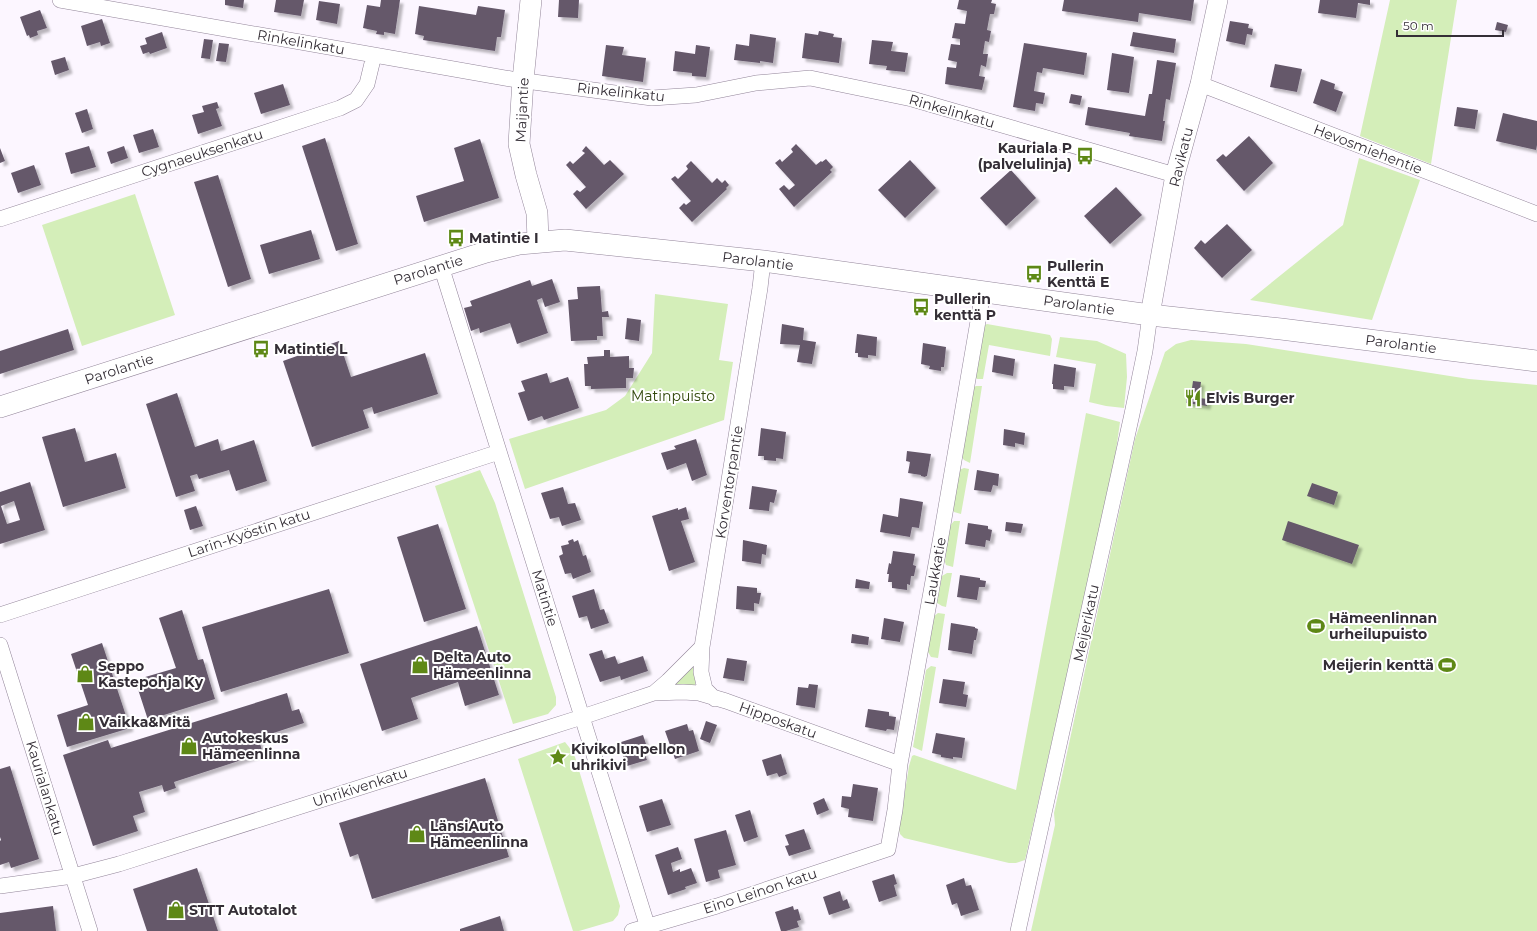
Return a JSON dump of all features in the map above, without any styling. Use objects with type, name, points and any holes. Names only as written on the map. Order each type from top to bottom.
[{"type":"main road","name":"Maijantie","points":[[531,0],[523,80],[519,144],[537,213],[538,242]]},
{"type":"main road","name":"Parolantie","points":[[0,407],[441,266],[519,244],[565,240],[763,261],[1150,315],[1281,329],[1537,361]]},
{"type":"street","name":"Rinkelinkatu","points":[[60,0],[523,80],[652,98],[696,95],[756,83],[810,78],[912,99],[1176,175]]},
{"type":"street","name":"Ravikatu","points":[[1150,315],[1176,175],[1200,84],[1218,0]]},
{"type":"street","name":"Cygnaeuksenkatu","points":[[0,219],[340,108],[356,100],[367,84],[374,55]]},
{"type":"street","name":"Hevosmiehentie","points":[[1200,84],[1537,214]]},
{"type":"street","name":"Korventorpantie","points":[[715,699],[705,689],[701,672],[702,648],[760,288],[763,261]]},
{"type":"street","name":"Matintie","points":[[441,266],[648,929]]},
{"type":"street","name":"Laukkatie","points":[[888,849],[895,810],[900,764],[983,292]]},
{"type":"street","name":"Meijerikatu","points":[[1018,931],[1134,408],[1150,315]]},
{"type":"street","name":"Larin-Kyöstin katu","points":[[0,614],[499,452]]},
{"type":"street","name":"Kaurialankatu","points":[[0,645],[90,931]]},
{"type":"street","name":"Uhrikivenkatu","points":[[0,886],[73,876],[126,861],[654,693],[702,648]]},
{"type":"street","name":"Hipposkatu","points":[[654,693],[699,693],[900,764]]},
{"type":"street","name":"Eino Leinon katu","points":[[632,931],[648,929],[888,849]]},
{"type":"green space","points":[[1390,0],[1457,0],[1431,164],[1360,136]]},
{"type":"green space","points":[[1359,158],[1420,180],[1372,320],[1250,300],[1343,225]]},
{"type":"green space","points":[[135,194],[175,315],[82,346],[42,225]]},
{"type":"green space","name":"Matinpuisto","points":[[655,294],[728,304],[719,360],[733,362],[724,420],[525,489],[509,439],[606,410],[625,396],[652,353]]},
{"type":"green space","points":[[987,324],[1050,335],[1052,339],[1050,356],[989,345],[983,379],[977,379],[973,373],[981,327]]},
{"type":"green space","points":[[1060,337],[1097,341],[1126,354],[1127,377],[1124,408],[1089,402],[1096,364],[1056,357]]},
{"type":"green space","name":"Hämeenlinnan urheilupuisto","points":[[1191,340],[1246,344],[1469,379],[1537,385],[1537,931],[1031,931],[1055,825],[1054,813],[1135,439],[1165,352],[1176,344]]},
{"type":"green space","points":[[976,386],[982,386],[970,463],[964,460],[961,456],[971,389]]},
{"type":"green space","points":[[1086,413],[1120,422],[1113,472],[1025,860],[1016,863],[1009,863],[904,838],[900,834],[899,829],[909,766],[912,756],[914,755],[1016,790]]},
{"type":"green space","points":[[964,468],[969,469],[961,514],[954,512],[952,508],[959,470]]},
{"type":"green space","points":[[480,470],[495,503],[556,697],[556,705],[548,714],[513,724],[435,486]]},
{"type":"green space","points":[[954,521],[960,521],[953,567],[946,565],[945,562],[949,527]]},
{"type":"green space","points":[[947,573],[952,573],[946,607],[937,603],[942,576]]},
{"type":"green space","points":[[938,613],[945,614],[938,658],[931,657],[928,652],[934,616]]},
{"type":"green space","points":[[694,665],[697,680],[694,687],[671,686]]},
{"type":"green space","points":[[931,666],[936,667],[922,751],[913,747],[926,670]]},
{"type":"green space","points":[[565,742],[575,757],[620,906],[618,915],[613,921],[579,931],[573,931],[518,759]]},
{"type":"building","points":[[225,0],[244,0],[243,8],[225,5]]},
{"type":"building","points":[[276,0],[304,0],[301,16],[274,12]]},
{"type":"building","points":[[381,0],[400,0],[395,34],[384,32],[384,35],[376,34],[377,31],[363,28],[367,5],[380,7]]},
{"type":"building","points":[[559,0],[579,0],[578,18],[558,17]]},
{"type":"building","points":[[959,0],[992,0],[991,3],[996,4],[994,14],[990,14],[987,30],[991,31],[989,42],[985,41],[983,54],[988,54],[986,67],[981,65],[979,76],[985,77],[982,90],[945,84],[947,67],[956,68],[957,62],[948,60],[951,44],[960,45],[960,39],[952,38],[955,23],[965,24],[967,11],[957,9]]},
{"type":"building","points":[[1064,0],[1194,0],[1191,21],[1139,13],[1138,22],[1062,11]]},
{"type":"building","points":[[1320,0],[1370,0],[1370,5],[1358,3],[1356,18],[1318,13]]},
{"type":"building","points":[[319,1],[340,4],[337,24],[316,20]]},
{"type":"building","points":[[419,6],[476,15],[478,6],[505,10],[501,37],[497,37],[495,51],[423,40],[424,36],[415,34]]},
{"type":"building","points":[[40,10],[47,28],[37,31],[38,35],[30,38],[29,35],[27,36],[20,17]]},
{"type":"building","points":[[102,19],[110,43],[101,46],[100,42],[87,46],[81,26]]},
{"type":"building","points":[[1230,21],[1249,24],[1248,28],[1253,29],[1252,35],[1247,34],[1245,45],[1226,41]]},
{"type":"building","points":[[1497,22],[1508,25],[1506,32],[1495,30]]},
{"type":"building","points":[[819,31],[834,34],[833,37],[842,38],[839,63],[802,58],[805,33],[818,35]]},
{"type":"building","points":[[162,32],[167,48],[150,54],[149,52],[143,54],[140,46],[147,44],[145,38]]},
{"type":"building","points":[[1133,32],[1176,39],[1174,53],[1130,46]]},
{"type":"building","points":[[750,34],[776,38],[773,63],[734,60],[736,44],[749,46]]},
{"type":"building","points":[[204,39],[213,40],[210,59],[201,58]]},
{"type":"building","points":[[872,40],[893,42],[891,51],[908,53],[905,72],[886,70],[887,66],[869,64]]},
{"type":"building","points":[[219,43],[229,44],[226,62],[216,61]]},
{"type":"building","points":[[1024,43],[1087,53],[1084,75],[1043,68],[1042,73],[1037,72],[1034,91],[1045,93],[1043,104],[1036,103],[1035,111],[1013,107]]},
{"type":"building","points":[[606,45],[624,47],[622,55],[646,58],[643,82],[602,76]]},
{"type":"building","points":[[696,45],[710,47],[706,77],[692,76],[692,73],[673,71],[675,51],[695,54]]},
{"type":"building","points":[[1112,53],[1134,57],[1129,93],[1107,90]]},
{"type":"building","points":[[65,57],[69,70],[55,75],[51,61]]},
{"type":"building","points":[[1157,60],[1176,63],[1170,100],[1166,99],[1162,141],[1129,136],[1130,133],[1085,125],[1088,107],[1145,116],[1149,94],[1152,94]]},
{"type":"building","points":[[1275,64],[1302,69],[1297,92],[1270,87]]},
{"type":"building","points":[[1321,79],[1335,84],[1334,89],[1343,92],[1336,112],[1313,103]]},
{"type":"building","points":[[283,84],[290,105],[261,114],[254,93]]},
{"type":"building","points":[[1071,94],[1082,96],[1080,105],[1069,103]]},
{"type":"building","points":[[217,102],[219,108],[216,109],[222,126],[198,134],[192,115],[204,112],[202,106]]},
{"type":"building","points":[[1457,107],[1478,110],[1475,129],[1454,126]]},
{"type":"building","points":[[87,109],[93,129],[82,133],[75,113]]},
{"type":"building","points":[[1503,113],[1537,121],[1536,150],[1496,141]]},
{"type":"building","points":[[153,129],[159,147],[139,153],[133,135]]},
{"type":"building","points":[[1249,136],[1273,163],[1244,191],[1216,160],[1223,154],[1226,157]]},
{"type":"building","points":[[325,138],[358,244],[336,251],[302,146]]},
{"type":"building","points":[[480,139],[499,198],[424,222],[416,196],[464,181],[454,148]]},
{"type":"building","points":[[796,144],[816,165],[826,159],[833,167],[830,170],[832,172],[794,207],[779,189],[784,185],[789,190],[795,185],[775,163],[780,159],[782,162],[793,152],[791,149]]},
{"type":"building","points":[[89,146],[96,167],[71,174],[65,153]]},
{"type":"building","points":[[124,146],[128,158],[111,164],[107,152]]},
{"type":"building","points":[[586,146],[604,165],[610,160],[624,174],[586,209],[573,194],[577,190],[580,192],[586,187],[566,165],[570,161],[573,164],[585,153],[582,151]]},
{"type":"building","points":[[0,148],[5,161],[0,163]]},
{"type":"building","points":[[910,160],[936,188],[905,218],[878,190]]},
{"type":"building","points":[[691,161],[712,183],[717,178],[722,183],[725,180],[729,185],[726,188],[727,189],[692,222],[679,208],[684,203],[686,205],[691,201],[671,179],[675,176],[678,179],[688,169],[686,166]]},
{"type":"building","points":[[34,165],[41,185],[18,193],[11,173]]},
{"type":"building","points":[[1011,170],[1036,198],[1006,226],[980,198]]},
{"type":"building","points":[[218,175],[251,279],[228,287],[194,182]]},
{"type":"building","points":[[1116,187],[1142,215],[1110,244],[1084,216]]},
{"type":"building","points":[[1227,224],[1252,250],[1222,278],[1194,248],[1201,240],[1205,244]]},
{"type":"building","points":[[311,230],[320,259],[269,274],[260,245]]},
{"type":"building","points":[[552,279],[560,302],[545,307],[542,298],[537,300],[548,333],[517,344],[510,323],[480,333],[479,328],[471,331],[464,308],[472,306],[470,301],[530,280],[532,286]]},
{"type":"building","points":[[600,286],[602,312],[608,311],[609,317],[602,317],[603,336],[597,336],[597,340],[571,341],[568,300],[578,299],[577,287]]},
{"type":"building","points":[[627,318],[641,320],[639,341],[625,339]]},
{"type":"building","points":[[782,324],[804,328],[803,340],[816,342],[812,364],[797,362],[800,345],[780,344]]},
{"type":"building","points":[[68,329],[74,350],[0,374],[0,351]]},
{"type":"building","points":[[857,334],[877,337],[876,356],[868,355],[868,358],[858,357],[858,353],[855,353]]},
{"type":"building","points":[[339,341],[351,377],[425,353],[438,394],[374,414],[372,407],[363,410],[369,428],[312,447],[283,361]]},
{"type":"building","points":[[923,343],[946,347],[944,367],[941,367],[941,371],[929,369],[930,366],[921,364]]},
{"type":"building","points":[[604,350],[610,350],[610,357],[629,356],[629,368],[634,368],[633,378],[626,378],[626,388],[591,389],[591,386],[585,386],[584,364],[588,364],[587,357],[604,356]]},
{"type":"building","points":[[994,355],[1015,359],[1013,376],[992,372]]},
{"type":"building","points":[[1054,364],[1076,368],[1074,387],[1064,386],[1064,390],[1053,389]]},
{"type":"building","points":[[547,373],[550,383],[568,377],[579,408],[544,420],[542,416],[528,421],[518,393],[525,391],[521,381]]},
{"type":"building","points":[[1193,381],[1201,382],[1199,398],[1208,399],[1207,406],[1186,403],[1187,394],[1191,395]]},
{"type":"building","points":[[177,393],[195,447],[218,439],[221,451],[254,440],[267,481],[236,491],[229,470],[199,479],[197,474],[190,476],[195,491],[176,497],[146,404]]},
{"type":"building","points":[[75,428],[85,462],[116,453],[126,488],[63,507],[42,437]]},
{"type":"building","points":[[761,428],[786,432],[783,459],[776,458],[776,461],[764,460],[764,456],[758,456]]},
{"type":"building","points":[[1004,429],[1025,433],[1024,445],[1015,443],[1015,447],[1003,445]]},
{"type":"building","points":[[696,439],[707,475],[692,481],[686,463],[667,470],[661,453],[676,449],[674,446]]},
{"type":"building","points":[[907,451],[931,454],[927,476],[925,477],[908,473],[910,462],[906,461]]},
{"type":"building","points":[[977,470],[999,474],[998,486],[993,485],[991,492],[974,490]]},
{"type":"building","points":[[30,482],[45,530],[0,544],[0,492]],"holes":[[[14,501],[20,520],[7,524],[1,506]]]},
{"type":"building","points":[[1312,483],[1338,492],[1334,505],[1307,496]]},
{"type":"building","points":[[752,486],[777,490],[774,503],[770,502],[769,511],[749,509]]},
{"type":"building","points":[[563,487],[568,504],[575,503],[581,520],[562,526],[559,517],[550,519],[541,493]]},
{"type":"building","points":[[900,498],[923,502],[919,528],[912,527],[910,537],[880,532],[883,514],[898,517]]},
{"type":"building","points":[[196,506],[203,526],[190,530],[184,510]]},
{"type":"building","points":[[686,507],[689,519],[681,521],[695,562],[669,571],[652,516]]},
{"type":"building","points":[[1288,521],[1359,545],[1352,564],[1282,540]]},
{"type":"building","points":[[1006,522],[1023,524],[1021,533],[1005,531]]},
{"type":"building","points":[[968,523],[988,526],[988,529],[992,530],[990,541],[986,540],[985,547],[965,544]]},
{"type":"building","points":[[438,524],[466,609],[424,622],[397,537]]},
{"type":"building","points":[[573,539],[574,542],[578,540],[583,556],[586,555],[591,572],[573,579],[571,573],[565,574],[559,556],[563,554],[561,546],[569,544],[568,541]]},
{"type":"building","points":[[743,540],[767,545],[766,555],[762,554],[761,564],[742,561]]},
{"type":"building","points":[[893,551],[915,554],[913,565],[916,566],[914,576],[911,576],[910,585],[907,584],[907,590],[892,588],[892,582],[888,582],[889,574],[887,574],[889,563],[891,564]]},
{"type":"building","points":[[960,575],[980,578],[980,580],[986,581],[985,587],[979,587],[977,600],[957,597]]},
{"type":"building","points":[[856,579],[870,582],[869,589],[855,588]]},
{"type":"building","points":[[737,586],[757,588],[757,593],[761,593],[759,604],[754,603],[754,611],[736,609]]},
{"type":"building","points":[[329,589],[349,653],[221,692],[202,627]]},
{"type":"building","points":[[594,589],[600,610],[604,609],[609,623],[591,629],[587,616],[579,618],[572,596]]},
{"type":"building","points":[[182,610],[198,660],[203,659],[215,699],[148,720],[135,680],[176,668],[159,618]]},
{"type":"building","points":[[884,618],[904,622],[900,642],[881,639]]},
{"type":"building","points":[[951,623],[975,627],[978,629],[976,640],[974,640],[972,654],[948,650]]},
{"type":"building","points":[[477,626],[499,695],[465,706],[458,682],[411,698],[418,719],[382,731],[360,664]]},
{"type":"building","points":[[852,634],[869,637],[868,645],[851,643]]},
{"type":"building","points":[[102,643],[130,728],[67,747],[57,715],[88,705],[71,654]]},
{"type":"building","points":[[602,650],[605,659],[615,656],[618,664],[643,656],[648,671],[621,680],[620,676],[600,682],[589,654]]},
{"type":"building","points":[[727,658],[747,661],[744,681],[723,678]]},
{"type":"building","points":[[943,679],[965,682],[963,694],[968,695],[966,707],[939,703]]},
{"type":"building","points":[[809,684],[818,685],[815,708],[796,705],[798,687],[808,688]]},
{"type":"building","points":[[287,693],[292,711],[299,709],[304,723],[258,738],[263,753],[174,782],[176,788],[164,792],[162,785],[139,792],[145,812],[133,816],[138,831],[93,846],[63,755],[108,740],[111,748]]},
{"type":"building","points":[[868,709],[889,712],[889,716],[896,717],[894,730],[887,729],[886,731],[865,727]]},
{"type":"building","points":[[706,721],[717,725],[710,743],[700,739]]},
{"type":"building","points":[[687,724],[689,731],[693,730],[699,751],[675,759],[665,731]]},
{"type":"building","points":[[936,733],[965,738],[962,758],[953,757],[953,759],[941,757],[941,755],[932,753]]},
{"type":"building","points":[[643,735],[648,750],[643,751],[647,760],[627,766],[618,743]]},
{"type":"building","points":[[781,754],[787,774],[779,777],[777,773],[767,776],[762,760]]},
{"type":"building","points":[[10,766],[39,859],[11,868],[9,862],[0,865],[0,769]]},
{"type":"building","points":[[485,778],[509,857],[372,899],[358,854],[350,857],[339,823]]},
{"type":"building","points":[[853,784],[878,788],[873,821],[848,817],[849,809],[841,807],[842,796],[851,797]]},
{"type":"building","points":[[824,798],[829,810],[817,815],[813,803]]},
{"type":"building","points":[[662,799],[671,825],[647,832],[639,806]]},
{"type":"building","points":[[750,810],[758,837],[744,842],[735,815]]},
{"type":"building","points":[[804,829],[811,849],[789,856],[785,846],[789,845],[785,835]]},
{"type":"building","points":[[726,830],[736,865],[718,870],[720,878],[706,882],[694,839]]},
{"type":"building","points":[[678,847],[682,859],[671,863],[673,872],[680,869],[680,872],[691,868],[697,883],[685,887],[686,889],[668,895],[655,855]]},
{"type":"building","name":"STTT Autotalot","points":[[197,868],[218,931],[147,931],[133,889]]},
{"type":"building","points":[[894,874],[897,884],[894,885],[897,896],[879,902],[872,881]]},
{"type":"building","points":[[964,878],[966,886],[971,885],[979,910],[961,916],[957,903],[952,905],[946,885]]},
{"type":"building","points":[[840,891],[843,901],[847,899],[850,908],[829,915],[823,897]]},
{"type":"building","points":[[53,906],[56,931],[0,931],[0,913]]},
{"type":"building","points":[[793,906],[794,910],[798,909],[801,920],[797,921],[799,927],[781,931],[775,912]]},
{"type":"building","points":[[500,916],[504,931],[460,931],[460,929]]},
{"type":"place","name":"Kauriala P (palvelulinja)","points":[[1085,156]]},
{"type":"place","name":"Matintie I","points":[[456,238]]},
{"type":"place","name":"Pullerin Kenttä E","points":[[1034,274]]},
{"type":"place","name":"Pullerin kenttä P","points":[[921,307]]},
{"type":"place","name":"Matintie L","points":[[261,349]]},
{"type":"place","name":"Elvis Burger","points":[[1193,398]]},
{"type":"place","name":"Hämeenlinnan urheilupuisto","points":[[1316,626]]},
{"type":"place","name":"Delta Auto Hämeenlinna","points":[[420,665]]},
{"type":"place","name":"Meijerin kenttä","points":[[1447,665]]},
{"type":"place","name":"Seppo Kastepohja Ky","points":[[85,674]]},
{"type":"place","name":"Vaikka&Mitä","points":[[86,722]]},
{"type":"place","name":"Autokeskus Hämeenlinna","points":[[189,746]]},
{"type":"place","name":"Kivikolunpellon uhrikivi","points":[[558,757]]},
{"type":"place","name":"LänsiAuto Hämeenlinna","points":[[417,834]]},
{"type":"place","name":"STTT Autotalot","points":[[176,910]]}]
